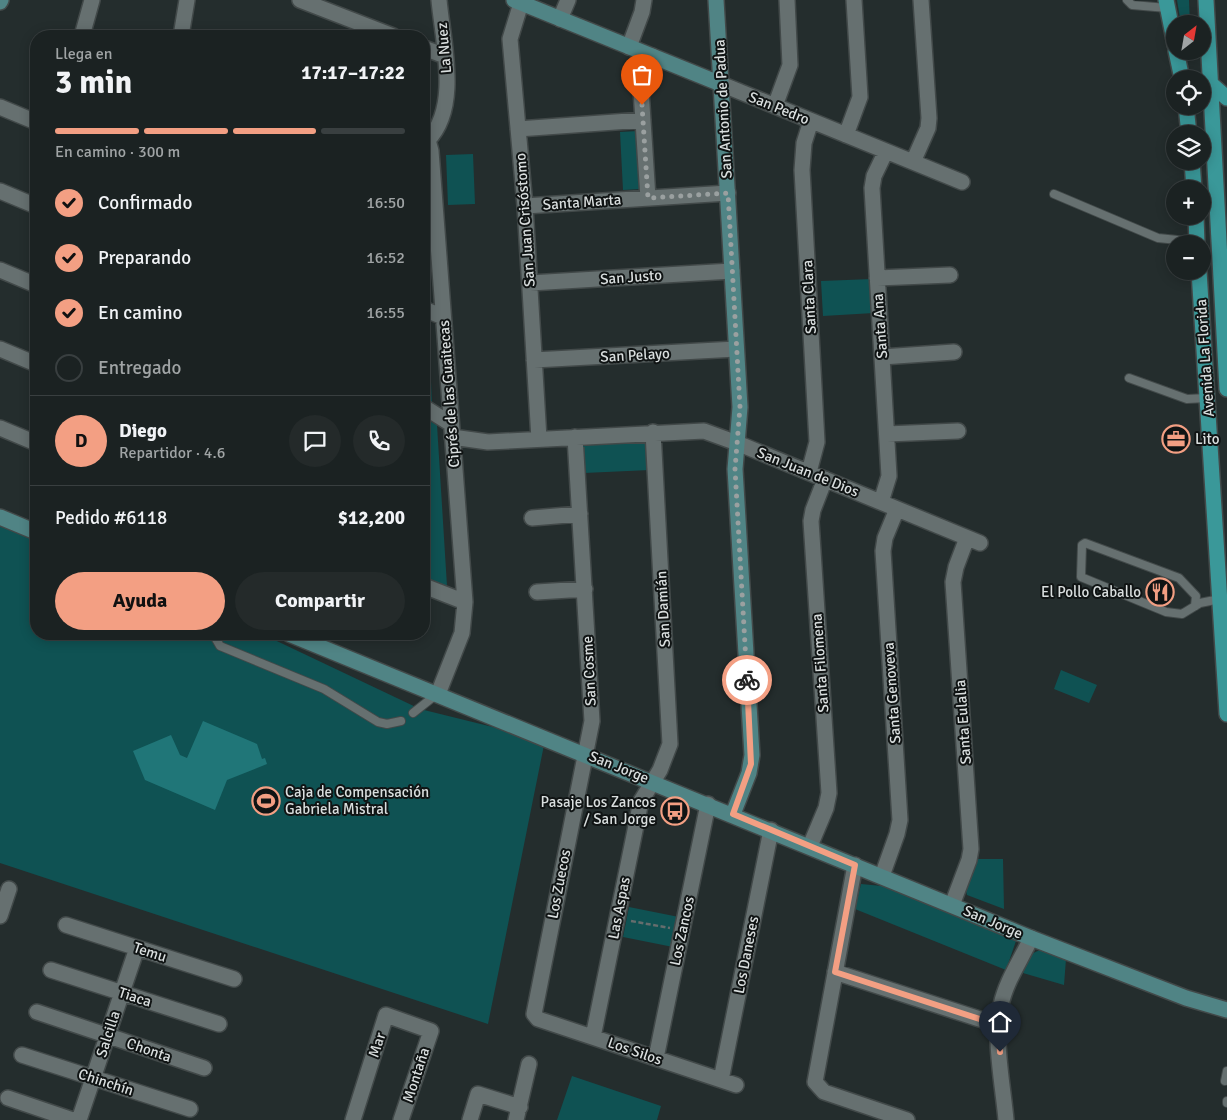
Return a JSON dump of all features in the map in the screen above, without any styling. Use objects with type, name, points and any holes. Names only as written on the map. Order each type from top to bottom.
[{"type":"main road","points":[[1206,0],[1210,70]]},
{"type":"main road","points":[[1211,84],[1227,98]]},
{"type":"main road","points":[[1211,84],[1227,389]]},
{"type":"main road","name":"Avenida La Florida","points":[[1200,280],[1225,655],[1227,714]]},
{"type":"street","points":[[84,30],[92,0]]},
{"type":"street","points":[[183,30],[187,0]]},
{"type":"street","points":[[300,0],[378,30]]},
{"type":"street","name":"La Nuez","points":[[439,0],[448,96]]},
{"type":"street","points":[[560,18],[568,0]]},
{"type":"street","points":[[629,47],[642,12],[644,0]]},
{"type":"street","name":"San Antonio de Padua","points":[[716,0],[740,407],[735,478],[752,755],[750,773],[733,814]]},
{"type":"street","points":[[775,106],[790,65],[787,0]]},
{"type":"street","points":[[846,135],[860,97],[854,0]]},
{"type":"street","points":[[913,162],[928,128],[929,118],[921,0]]},
{"type":"street","name":"San Pedro","points":[[518,1],[962,182]]},
{"type":"street","name":"San Juan Crisóstomo","points":[[518,1],[510,39],[525,206],[539,439]]},
{"type":"street","points":[[430,50],[444,56]]},
{"type":"street","points":[[648,198],[642,84],[652,56]]},
{"type":"street","name":"Ciprés de las Guaitecas","points":[[430,134],[443,119],[448,96]]},
{"type":"street","points":[[0,107],[30,120]]},
{"type":"street","points":[[518,129],[643,120]]},
{"type":"street","name":"Santa Clara","points":[[809,472],[817,442],[802,170],[804,143],[811,121]]},
{"type":"street","name":"Ciprés de las Guaitecas","points":[[430,148],[430,226],[443,317],[465,602],[462,633],[438,694]]},
{"type":"street","name":"Santa Ana","points":[[882,502],[889,476],[872,188],[874,176],[886,151]]},
{"type":"street","points":[[0,191],[30,204]]},
{"type":"street","name":"Santa Marta","points":[[525,206],[728,193]]},
{"type":"street","points":[[0,270],[30,282]]},
{"type":"street","name":"San Justo","points":[[530,283],[732,271]]},
{"type":"street","points":[[877,278],[950,274]]},
{"type":"street","points":[[430,312],[443,317]]},
{"type":"street","points":[[0,349],[30,362]]},
{"type":"street","name":"San Pelayo","points":[[534,360],[736,349]]},
{"type":"street","points":[[882,357],[954,352]]},
{"type":"street","name":"San Juan de Dios","points":[[430,412],[451,431],[488,442],[698,430],[737,442],[974,540]]},
{"type":"street","points":[[0,428],[30,440]]},
{"type":"street","points":[[887,434],[958,431]]},
{"type":"street","name":"San Damián","points":[[652,432],[671,738],[667,754],[652,781]]},
{"type":"street","name":"San Cosme","points":[[575,437],[592,712],[584,753]]},
{"type":"street","name":"Santa Filomena","points":[[810,846],[826,808],[829,793],[811,521],[813,510],[825,479]]},
{"type":"street","name":"Santa Genoveva","points":[[882,876],[900,825],[883,551],[885,538],[897,509]]},
{"type":"street","points":[[532,518],[580,514]]},
{"type":"street","points":[[0,517],[30,530]]},
{"type":"street","name":"Santa Eulalia","points":[[952,905],[968,865],[971,849],[954,582],[956,567],[974,540]]},
{"type":"street","points":[[430,588],[465,602]]},
{"type":"street","points":[[537,592],[585,589]]},
{"type":"street","name":"San Jorge","points":[[305,640],[733,814],[1031,938],[1186,998],[1227,1010]]},
{"type":"street","name":"Los Zuecos","points":[[535,1016],[584,753]]},
{"type":"street","name":"Las Aspas","points":[[593,1037],[641,801],[652,781]]},
{"type":"street","name":"Los Zancos","points":[[656,1058],[708,804]]},
{"type":"street","name":"Los Daneses","points":[[721,1080],[771,830]]},
{"type":"street","points":[[855,865],[815,1076],[816,1086],[824,1092],[907,1120]]},
{"type":"street","points":[[0,916],[9,889]]},
{"type":"street","name":"Temu","points":[[66,925],[234,979]]},
{"type":"street","points":[[1006,1120],[998,1025],[1004,994],[1031,938]]},
{"type":"street","name":"Salcilla","points":[[80,1120],[137,948]]},
{"type":"street","name":"Tiaca","points":[[51,970],[219,1024]]},
{"type":"street","points":[[835,972],[998,1025]]},
{"type":"street","name":"Chonta","points":[[37,1012],[204,1068]]},
{"type":"street","name":"Mar","points":[[353,1120],[386,1015],[431,1031]]},
{"type":"street","name":"Los Silos","points":[[535,1016],[736,1085]]},
{"type":"street","name":"Montaña","points":[[402,1120],[431,1031]]},
{"type":"street","name":"Chinchín","points":[[22,1055],[190,1109]]},
{"type":"street","points":[[470,1120],[478,1094],[518,1114],[529,1064]]},
{"type":"street","points":[[8,1098],[73,1120]]},
{"type":"lane","points":[[1127,0],[1132,5],[1167,4]]},
{"type":"lane","points":[[1054,194],[1158,238],[1166,239]]},
{"type":"lane","points":[[1129,378],[1187,399],[1207,398]]},
{"type":"lane","points":[[1195,606],[1196,596],[1179,578],[1085,543],[1082,545],[1081,577],[1166,612],[1182,614],[1195,606],[1220,599]]},
{"type":"lane","points":[[216,640],[220,646],[324,689],[378,722],[387,724],[401,721]]},
{"type":"lane","points":[[413,713],[438,694]]},
{"type":"lane","points":[[1225,1081],[1227,1071]]},
{"type":"path","points":[[617,918],[682,931]]},
{"type":"shaded area","points":[[1177,0],[1189,0],[1190,15],[1180,15]]},
{"type":"shaded area","points":[[638,131],[641,189],[623,190],[620,132]]},
{"type":"shaded area","points":[[473,154],[475,204],[448,205],[446,155]]},
{"type":"shaded area","points":[[872,279],[874,313],[823,316],[821,281]]},
{"type":"shaded area","points":[[430,359],[432,404],[430,402]]},
{"type":"shaded area","points":[[430,421],[437,425],[447,586],[430,579]]},
{"type":"shaded area","points":[[648,442],[650,470],[584,473],[582,445]]},
{"type":"shaded area","name":"Caja de Compensación Gabriela Mistral","points":[[0,526],[30,538],[30,640],[275,640],[420,709],[545,740],[488,1024],[0,863]]},
{"type":"shaded area","points":[[1061,670],[1097,685],[1089,703],[1054,689]]},
{"type":"shaded area","name":"Caja de Compensación Gabriela Mistral","points":[[203,721],[257,744],[262,759],[265,758],[267,764],[227,780],[215,810],[145,780],[133,751],[171,735],[180,755],[187,758]]},
{"type":"shaded area","points":[[976,859],[1003,859],[1004,909],[967,895],[966,891]]},
{"type":"shaded area","points":[[861,884],[882,886],[1017,938],[1006,970],[855,909]]},
{"type":"shaded area","points":[[629,907],[679,917],[673,947],[623,937]]},
{"type":"shaded area","points":[[1042,949],[1066,959],[1064,985],[1023,973],[1029,955]]},
{"type":"shaded area","points":[[572,1076],[661,1106],[657,1120],[557,1120]]},
{"type":"way so far","points":[[642,105],[648,198],[728,193],[740,407],[735,469],[747,680]]},
{"type":"place","name":"Lito","points":[[1176,439]]},
{"type":"place","name":"El Pollo Caballo","points":[[1160,592]]},
{"type":"place","name":"Caja de Compensación Gabriela Mistral","points":[[266,801]]},
{"type":"place","name":"Pasaje Los Zancos / San Jorge","points":[[675,811]]},
{"type":"route","points":[[747,680],[752,755],[750,773],[733,814],[855,865],[835,972],[980,1021],[998,1025],[1000,1052]]}]
